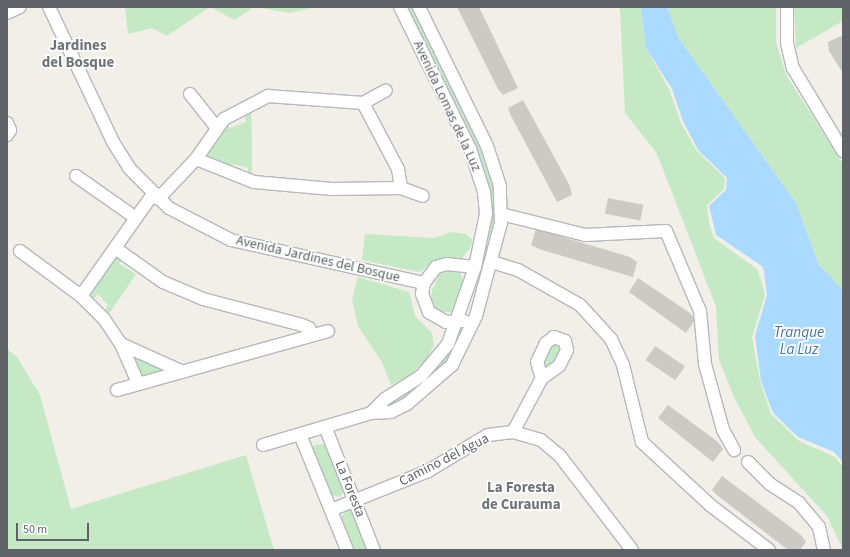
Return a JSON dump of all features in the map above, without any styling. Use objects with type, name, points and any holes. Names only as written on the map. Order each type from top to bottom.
[{"type":"street","points":[[7,13],[20,7]]},
{"type":"street","name":"Avenida Jardines del Bosque","points":[[49,7],[113,142],[156,197],[196,225],[231,240],[424,283]]},
{"type":"street","name":"Avenida Lomas de la Luz","points":[[371,413],[436,361],[457,323],[475,267],[485,221],[484,192],[470,149],[400,7]]},
{"type":"street","name":"Avenida Lomas de la Luz","points":[[263,445],[326,429],[371,413],[391,412],[435,383],[462,350],[476,316],[491,266],[502,214],[500,186],[490,153],[419,7]]},
{"type":"street","points":[[787,7],[787,43],[794,68],[843,151]]},
{"type":"street","points":[[82,296],[136,218],[196,160],[224,119],[268,96],[363,103],[386,90]]},
{"type":"street","points":[[190,94],[217,128]]},
{"type":"street","points":[[363,103],[398,169],[401,188]]},
{"type":"street","points":[[7,123],[10,130],[7,135]]},
{"type":"street","points":[[196,160],[254,182],[332,189],[401,188],[423,196]]},
{"type":"street","points":[[76,176],[136,218]]},
{"type":"street","points":[[502,214],[585,235],[666,231],[700,311],[706,369],[723,430],[734,450]]},
{"type":"street","points":[[115,248],[163,282],[203,299],[309,328],[311,334]]},
{"type":"street","points":[[20,251],[82,296],[121,344],[138,383]]},
{"type":"street","points":[[475,267],[447,264],[436,267],[424,283],[422,294],[429,312],[457,323],[476,316]]},
{"type":"street","points":[[491,266],[520,274],[580,305],[611,338],[624,365],[642,442],[710,505],[770,550]]},
{"type":"street","points":[[284,343],[292,328],[287,321]]},
{"type":"street","points":[[118,390],[138,383],[183,372],[284,343],[307,340],[311,334],[328,331]]},
{"type":"street","points":[[121,344],[183,372]]},
{"type":"street","points":[[514,432],[542,378]]},
{"type":"street","name":"La Foresta","points":[[326,429],[374,550]]},
{"type":"street","name":"Camino del Agua","points":[[331,510],[428,471],[488,435],[514,432],[541,440],[560,456],[632,550]]},
{"type":"street","name":"La Foresta","points":[[301,436],[347,550]]},
{"type":"street","points":[[748,462],[770,484],[799,503],[819,527],[824,550]]},
{"type":"green space","points":[[125,7],[210,7],[167,36],[152,28],[128,34]]},
{"type":"green space","points":[[210,7],[254,7],[235,20]]},
{"type":"green space","points":[[255,7],[315,7],[290,13]]},
{"type":"green space","points":[[405,7],[414,7],[483,144],[495,179],[498,208],[485,251],[490,208],[482,163]]},
{"type":"green space","points":[[620,7],[641,7],[646,48],[669,89],[681,123],[696,150],[725,178],[724,189],[707,205],[709,223],[714,238],[757,269],[761,280],[765,295],[752,337],[760,381],[771,414],[799,441],[835,457],[843,467],[843,550],[827,516],[755,437],[734,397],[719,360],[716,307],[672,192],[656,152],[625,113]]},
{"type":"green space","points":[[667,7],[776,7],[776,42],[786,75],[843,164],[843,290],[819,265],[796,203],[678,37]]},
{"type":"green space","points":[[794,7],[843,7],[843,21],[796,48]]},
{"type":"green space","points":[[251,111],[252,177],[247,176],[248,168],[233,164],[230,172],[208,158],[207,150],[227,122],[230,128],[246,122],[244,114]]},
{"type":"green space","points":[[452,232],[466,234],[473,240],[470,248],[462,258],[435,261],[419,272],[362,260],[365,234],[434,238]]},
{"type":"green space","points":[[119,255],[123,258],[119,264],[136,274],[108,315],[105,311],[108,305],[98,294],[92,300],[91,292],[114,256]]},
{"type":"green space","points":[[453,270],[461,274],[463,281],[451,312],[439,312],[431,303],[432,290],[440,274]]},
{"type":"green space","points":[[358,277],[409,292],[415,316],[432,333],[434,345],[427,359],[410,375],[391,385],[382,362],[358,326],[352,299]]},
{"type":"green space","points":[[460,326],[462,332],[456,353],[420,390],[389,408],[383,407],[406,392]]},
{"type":"green space","points":[[560,343],[561,348],[552,366],[544,367],[542,361],[552,344]]},
{"type":"green space","points":[[7,349],[17,357],[40,395],[71,509],[246,455],[274,550],[7,550]]},
{"type":"green space","points":[[130,354],[171,369],[143,377]]},
{"type":"green space","points":[[324,444],[345,489],[340,497],[328,494],[312,453],[314,445]]},
{"type":"green space","points":[[347,510],[353,511],[370,550],[352,550],[339,519]]},
{"type":"water","name":"Tranque La Luz","points":[[641,7],[667,7],[678,37],[796,203],[819,265],[843,290],[843,462],[834,452],[798,437],[773,413],[761,381],[755,336],[767,295],[764,272],[762,266],[716,235],[709,206],[726,190],[727,178],[698,150],[683,121],[672,89],[646,48]]},
{"type":"building","points":[[457,7],[479,7],[518,88],[503,95],[498,89]]},
{"type":"building","points":[[841,36],[843,40],[843,73],[829,51],[828,42]]},
{"type":"building","points":[[523,100],[570,186],[572,195],[557,202],[508,108]]},
{"type":"building","points":[[608,198],[643,205],[640,221],[605,214]]},
{"type":"building","points":[[536,229],[630,257],[637,262],[633,277],[539,249],[531,245]]},
{"type":"building","points":[[638,278],[690,313],[695,320],[686,333],[629,292]]},
{"type":"building","points":[[655,346],[685,366],[675,380],[645,360]]},
{"type":"building","points":[[668,405],[718,442],[723,449],[713,462],[658,418]]},
{"type":"building","points":[[722,476],[801,535],[806,542],[800,550],[788,550],[718,496],[712,490]]},
{"type":"district","name":"Jardines del Bosque","points":[[78,54]]},
{"type":"district","name":"La Foresta de Curauma","points":[[521,496]]}]
